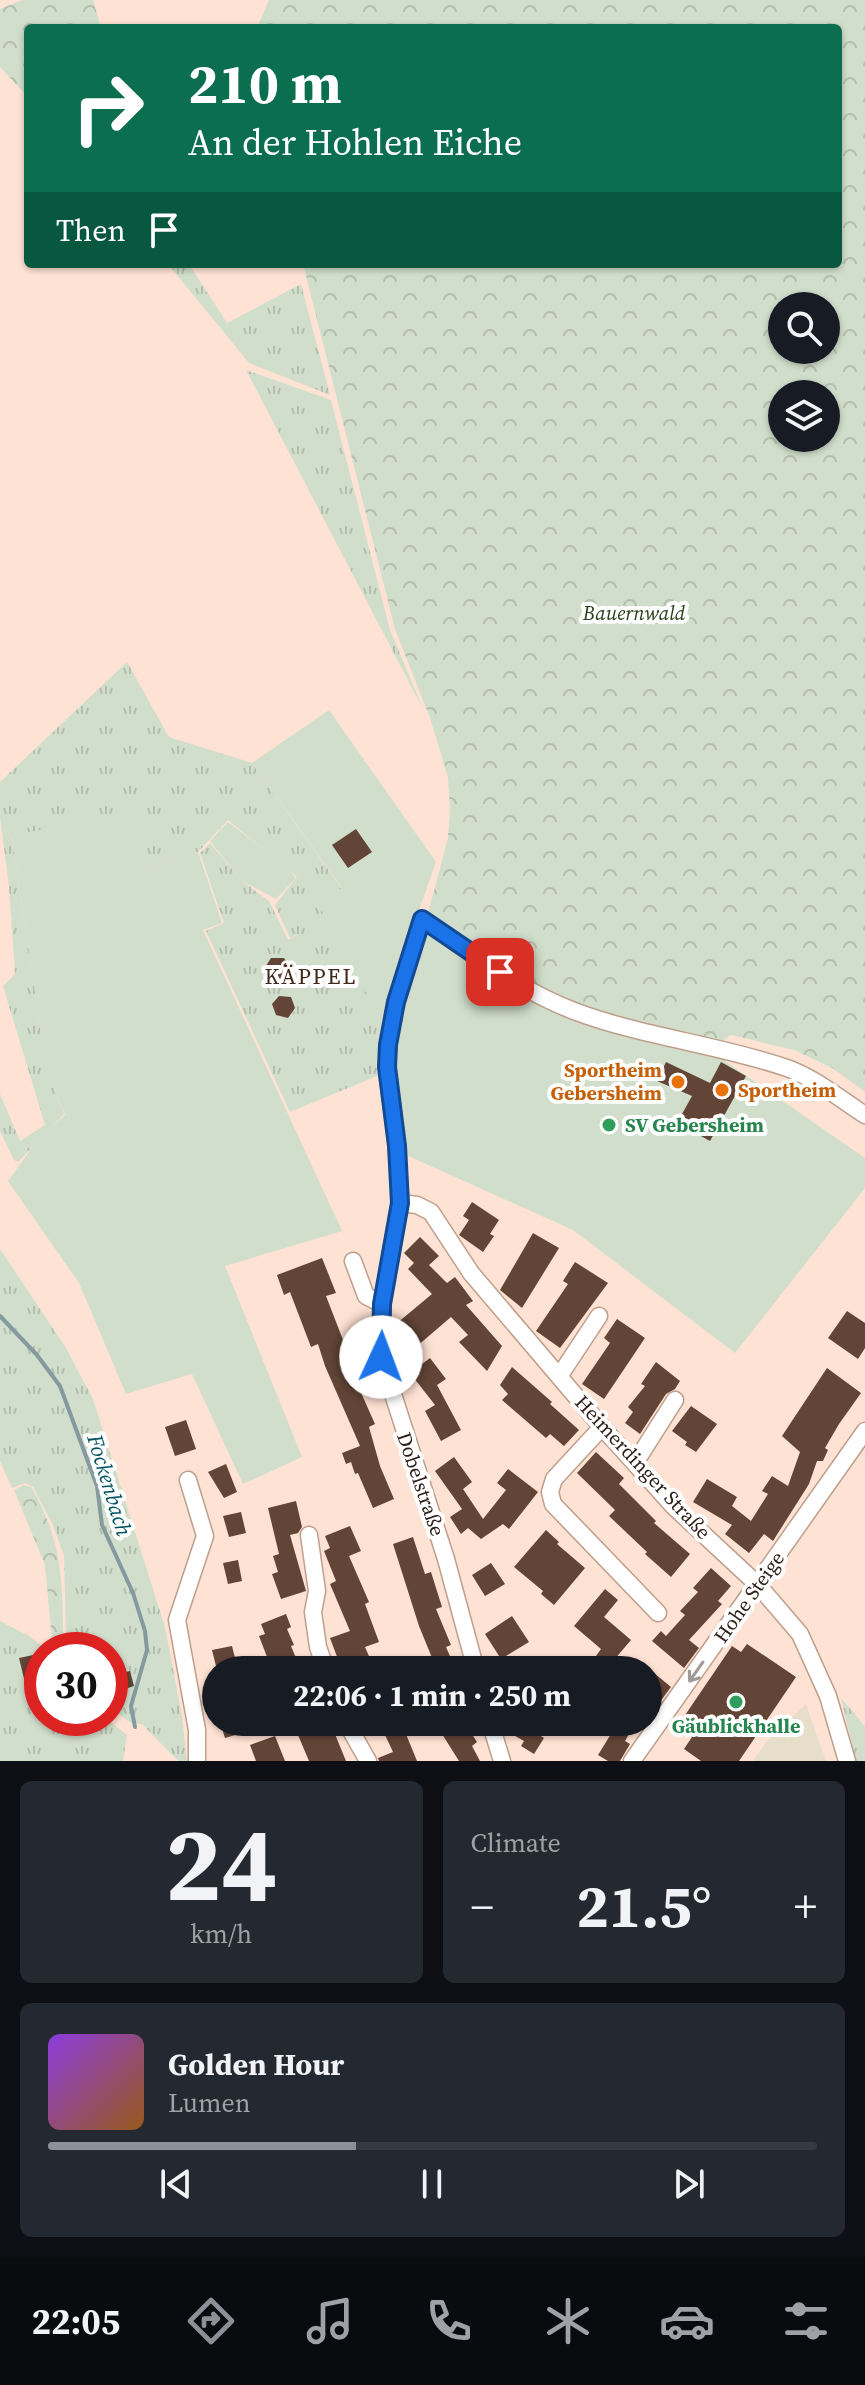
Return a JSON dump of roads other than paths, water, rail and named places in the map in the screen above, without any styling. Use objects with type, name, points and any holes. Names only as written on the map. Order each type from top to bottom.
[{"type":"street","name":"Dobelstraße","points":[[472,1656],[446,1559],[381,1357],[382,1304],[400,1203],[397,1146],[387,1067],[388,1045],[396,1002],[422,919],[479,959],[547,1000],[620,1028],[788,1068],[865,1115]]},
{"type":"street","name":"Heimerdinger Straße","points":[[400,1203],[417,1205],[431,1212],[471,1273],[602,1427],[673,1506],[758,1585],[800,1634],[828,1696],[847,1761]]},
{"type":"street","points":[[353,1261],[366,1296],[382,1304]]},
{"type":"street","points":[[560,1375],[599,1316]]},
{"type":"street","points":[[635,1463],[675,1400]]},
{"type":"street","points":[[602,1427],[554,1479],[550,1492],[553,1504],[658,1613]]},
{"type":"street","name":"Hohe Steige","points":[[632,1761],[865,1431]]},
{"type":"street","points":[[188,1480],[205,1536],[177,1620],[195,1715],[198,1757]]},
{"type":"street","points":[[309,1535],[317,1591],[313,1612],[321,1656]]},
{"type":"street","points":[[354,1736],[368,1761]]},
{"type":"street","points":[[494,1736],[502,1761]]},
{"type":"waterway","name":"Fockenbach","points":[[0,1316],[37,1355],[60,1386],[97,1486],[102,1525],[133,1593],[145,1631],[147,1650],[131,1706],[135,1727]]},
{"type":"place","name":"Sportheim Gebersheim","points":[[678,1082]]},
{"type":"place","name":"Sportheim","points":[[722,1090]]},
{"type":"place","name":"SV Gebersheim","points":[[609,1125]]},
{"type":"place","name":"Gäublickhalle","points":[[736,1702]]},
{"type":"district","name":"KÄPPEL","points":[[311,976]]},
{"type":"park label","name":"Bauernwald","points":[[634,613]]}]
